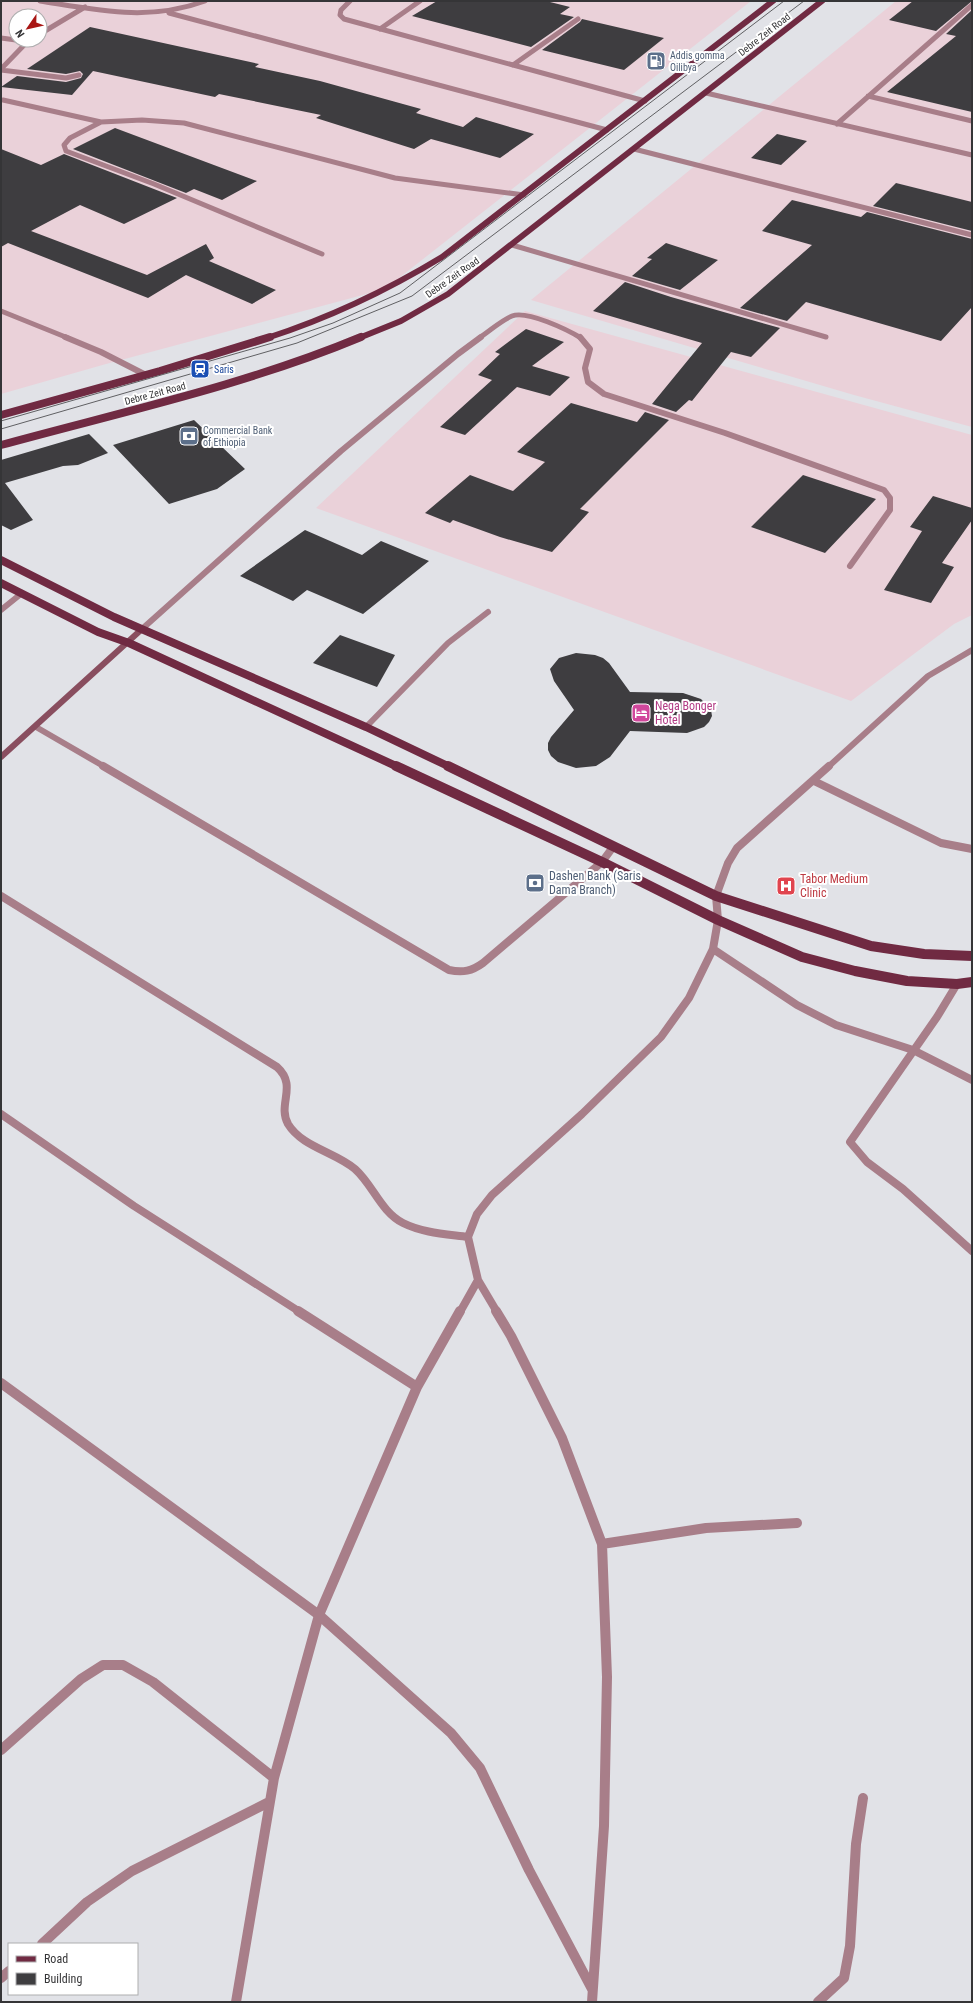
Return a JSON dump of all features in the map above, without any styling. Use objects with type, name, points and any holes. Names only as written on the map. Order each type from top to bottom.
[{"type":"main road","name":"Debre Zeit Road","points":[[1,414],[146,375],[249,345],[302,327],[344,310],[414,275],[442,257],[524,195],[773,1]]},
{"type":"main road","name":"Debre Zeit Road","points":[[1,445],[270,371],[341,347],[401,321],[448,294],[822,1]]},
{"type":"main road","points":[[1,560],[142,629],[366,726],[716,896],[871,946],[924,954],[972,956]]},
{"type":"main road","points":[[1,583],[98,632],[129,643],[602,862],[718,920],[802,957],[855,971],[907,981],[957,984],[972,982]]},
{"type":"street","points":[[40,1],[115,11],[169,12],[607,130]]},
{"type":"street","points":[[169,12],[205,1]]},
{"type":"street","points":[[350,1],[341,10],[340,15],[344,19],[645,101]]},
{"type":"street","points":[[380,29],[420,1]]},
{"type":"street","points":[[837,124],[972,5]]},
{"type":"street","points":[[48,29],[85,7]]},
{"type":"street","points":[[513,65],[578,19]]},
{"type":"street","points":[[1,70],[21,48]]},
{"type":"street","points":[[1,70],[66,78],[79,75]]},
{"type":"street","points":[[706,93],[972,155]]},
{"type":"street","points":[[868,96],[972,121]]},
{"type":"street","points":[[3,100],[101,122],[142,120],[184,123],[395,178],[430,184],[486,188],[524,195]]},
{"type":"street","points":[[101,122],[70,138],[64,145],[66,151],[154,184],[322,254]]},
{"type":"street","points":[[634,148],[972,235]]},
{"type":"street","points":[[512,245],[826,337]]},
{"type":"street","points":[[1,311],[102,352],[146,375]]},
{"type":"street","points":[[1,757],[341,451],[458,354],[504,321],[514,316],[533,317],[564,328],[581,338],[590,349],[585,368],[588,382],[604,394],[725,433],[884,490],[890,498],[890,510],[850,566]]},
{"type":"street","points":[[1,610],[22,593]]},
{"type":"street","points":[[366,726],[448,643],[488,612]]},
{"type":"street","points":[[592,2002],[604,1826],[607,1677],[602,1544],[562,1438],[510,1336],[478,1280],[468,1237],[477,1214],[492,1195],[582,1114],[661,1037],[689,998],[713,949],[718,920],[716,896],[728,863],[737,848],[814,781],[890,709],[928,676],[972,650]]},
{"type":"street","points":[[36,727],[442,966],[460,973],[470,972],[483,963],[602,862],[613,847]]},
{"type":"street","points":[[814,781],[941,843],[972,849]]},
{"type":"street","points":[[1,896],[264,1058],[282,1072],[289,1086],[284,1103],[286,1121],[299,1135],[315,1147],[355,1168],[375,1190],[386,1210],[402,1223],[421,1230],[468,1237]]},
{"type":"street","points":[[713,949],[797,1005],[836,1025],[913,1050],[972,1080]]},
{"type":"street","points":[[957,984],[937,1017],[850,1142],[854,1150],[902,1189],[972,1252]]},
{"type":"street","points":[[1,1114],[134,1206],[417,1387]]},
{"type":"street","points":[[236,2002],[274,1778],[319,1615],[417,1387],[478,1280]]},
{"type":"street","points":[[1,1383],[319,1615],[451,1733],[480,1768],[528,1870],[592,1990]]},
{"type":"street","points":[[602,1544],[706,1528],[797,1523]]},
{"type":"street","points":[[1,1750],[81,1679],[103,1665],[123,1665],[153,1682],[274,1778]]},
{"type":"street","points":[[818,2002],[844,1978],[850,1946],[856,1844],[863,1798]]},
{"type":"street","points":[[43,1943],[87,1902],[132,1871],[269,1802]]},
{"type":"shaded area","points":[[1,1],[751,1],[385,289],[106,364],[1,394]]},
{"type":"shaded area","points":[[896,1],[972,1],[972,427],[854,395],[531,300]]},
{"type":"shaded area","points":[[525,311],[972,435],[972,615],[954,624],[851,701],[316,508]]},
{"type":"building","points":[[437,1],[546,1],[570,7],[560,14],[574,17],[531,47],[412,16]]},
{"type":"building","points":[[913,1],[972,1],[936,31],[889,20]]},
{"type":"building","points":[[972,10],[972,112],[887,92],[956,36],[946,34]]},
{"type":"building","points":[[582,19],[664,38],[624,70],[542,50]]},
{"type":"building","points":[[90,27],[259,64],[255,67],[320,81],[421,109],[416,113],[463,127],[476,117],[534,134],[500,158],[431,139],[414,149],[316,118],[321,115],[219,94],[215,97],[93,71],[72,95],[1,87],[17,76],[66,82],[81,78],[83,74],[80,71],[66,74],[27,69]]},
{"type":"building","points":[[115,128],[257,181],[222,200],[194,189],[186,193],[73,149]]},
{"type":"building","points":[[777,134],[807,141],[781,165],[751,158]]},
{"type":"building","points":[[1,149],[41,165],[64,154],[177,198],[124,224],[80,205],[31,231],[147,275],[206,244],[214,258],[209,261],[276,290],[252,304],[186,275],[148,298],[8,243],[1,247]]},
{"type":"building","points":[[896,183],[972,202],[972,231],[873,206]]},
{"type":"building","points":[[792,200],[861,217],[867,212],[972,239],[972,307],[941,341],[806,302],[787,321],[740,308],[812,245],[762,231]]},
{"type":"building","points":[[666,243],[718,260],[680,290],[632,276],[652,259],[647,258]]},
{"type":"building","points":[[625,282],[671,297],[780,328],[751,357],[731,352],[692,401],[689,400],[676,412],[652,404],[702,343],[593,311]]},
{"type":"building","points":[[526,329],[564,342],[532,366],[570,377],[550,396],[517,387],[465,435],[440,427],[492,380],[478,375],[500,354],[495,352]]},
{"type":"building","points":[[571,403],[637,422],[645,412],[669,420],[580,509],[589,512],[552,552],[500,537],[453,520],[450,523],[425,513],[470,475],[513,491],[545,462],[517,452]]},
{"type":"building","points":[[194,420],[245,469],[217,489],[169,504],[113,445]]},
{"type":"building","points":[[89,434],[108,453],[78,465],[63,466],[5,483],[33,520],[11,530],[1,525],[1,460]]},
{"type":"building","points":[[803,475],[876,499],[825,553],[751,527]]},
{"type":"building","points":[[933,496],[972,508],[972,520],[942,563],[954,567],[931,603],[884,590],[922,531],[910,527]]},
{"type":"building","points":[[305,530],[362,555],[381,541],[429,561],[363,614],[307,590],[293,601],[240,576]]},
{"type":"building","points":[[340,635],[395,655],[377,687],[313,663]]},
{"type":"building","name":"Nega Bonger Hotel","points":[[576,653],[595,655],[603,658],[609,663],[630,692],[683,693],[701,699],[711,710],[712,716],[704,727],[687,733],[630,731],[610,757],[596,766],[576,768],[558,762],[551,756],[548,750],[548,743],[551,737],[574,710],[554,681],[550,669],[559,658]]},
{"type":"tram line","points":[[1,421],[290,338],[333,323],[400,293],[784,1]]},
{"type":"tram line","points":[[1,429],[297,343],[412,296],[804,1]]},
{"type":"place","name":"Addis gomma Oilibya","points":[[656,61]]},
{"type":"place","name":"Saris","points":[[200,369]]},
{"type":"place","name":"Commercial Bank of Ethiopia","points":[[189,436]]},
{"type":"place","name":"Nega Bonger Hotel","points":[[641,713]]},
{"type":"place","name":"Dashen Bank (Saris Dama Branch)","points":[[535,883]]},
{"type":"place","name":"Tabor Medium Clinic","points":[[786,886]]}]
